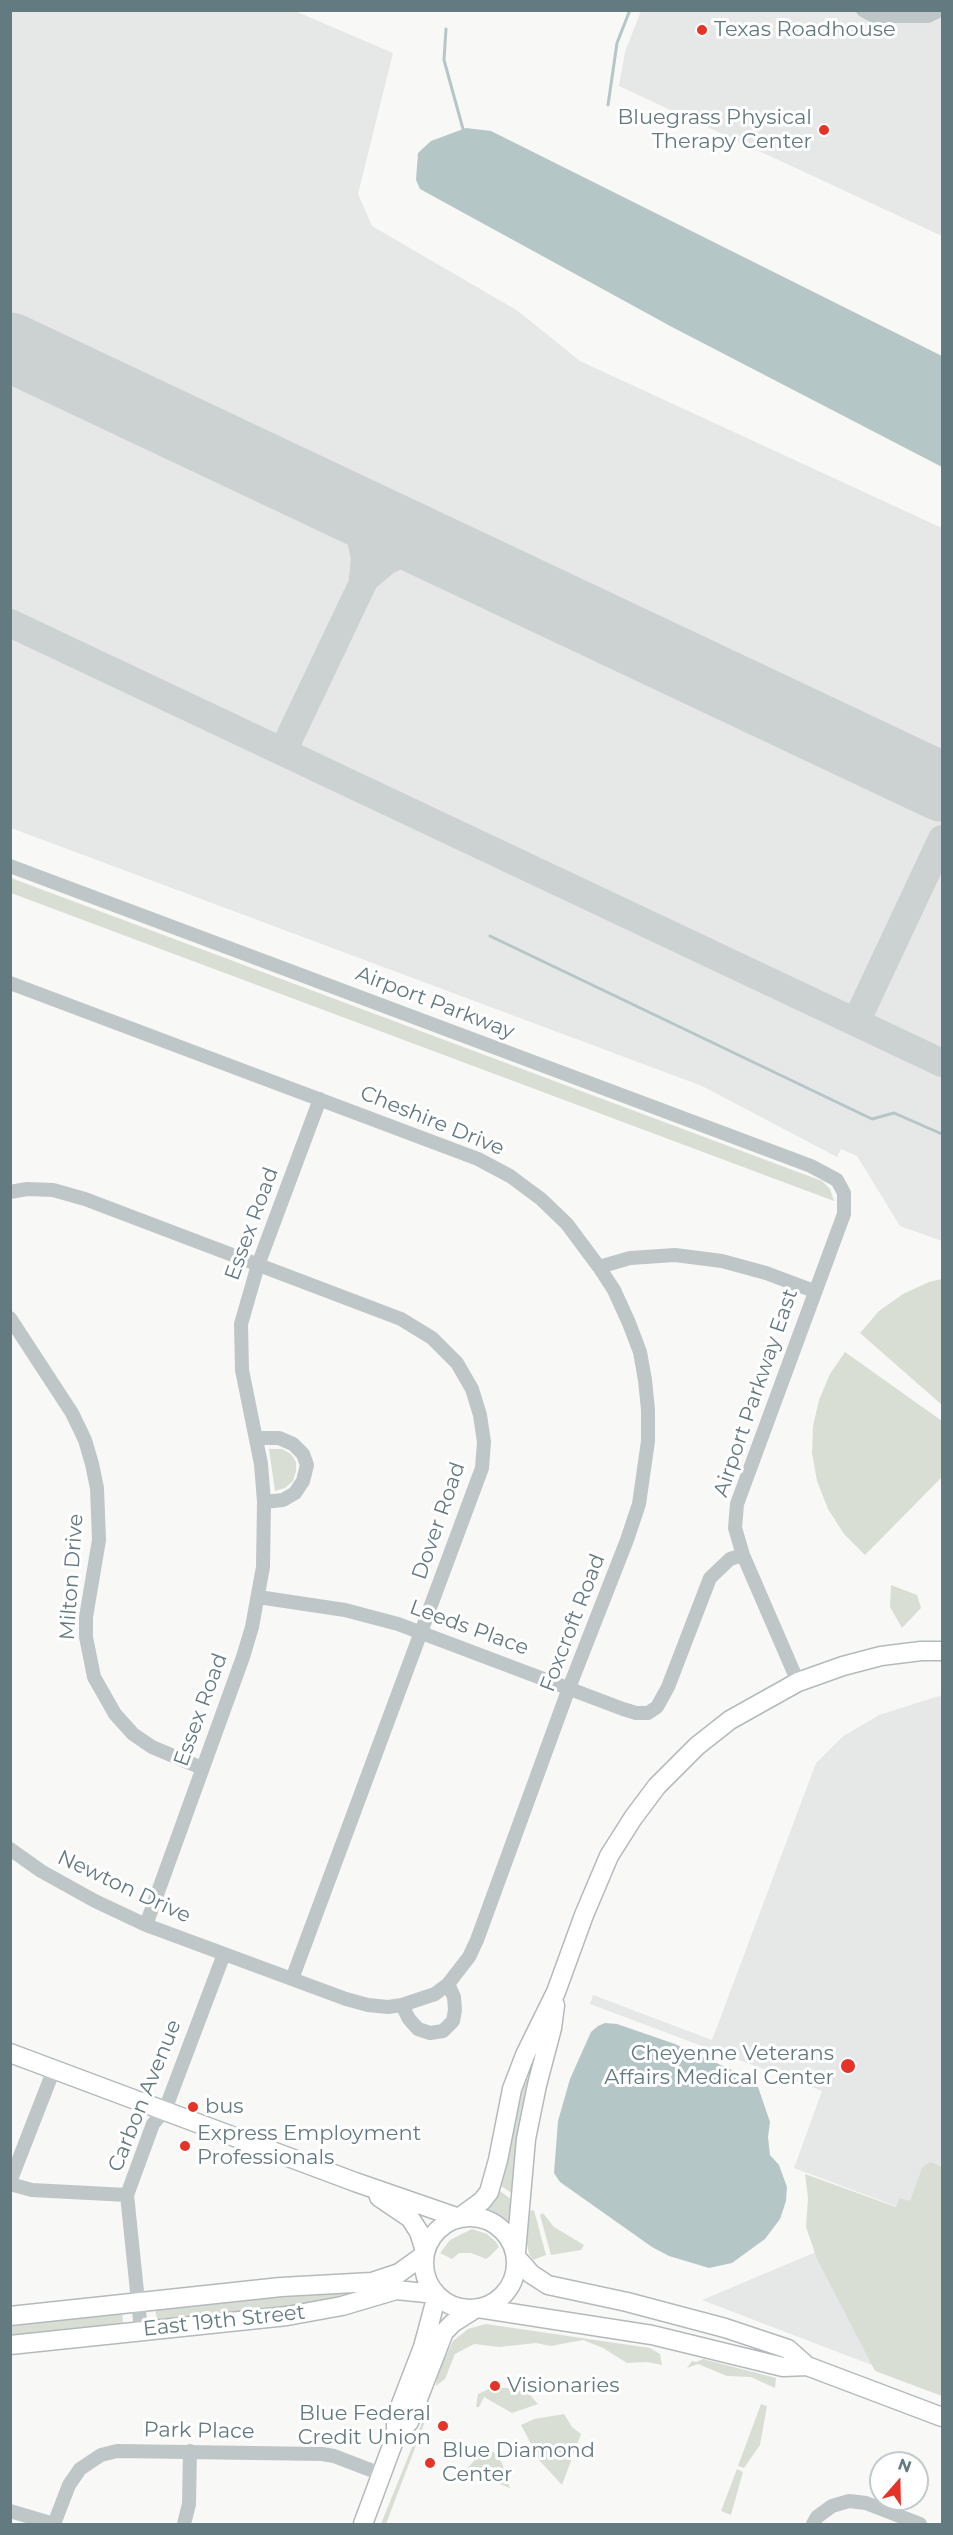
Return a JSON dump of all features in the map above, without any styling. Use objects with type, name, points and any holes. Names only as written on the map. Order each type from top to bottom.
[{"type":"main road","points":[[425,2253],[437,2230],[459,2218],[482,2201],[492,2185],[515,2081],[529,2046],[556,1992],[584,1915],[609,1856],[657,1786],[696,1746],[730,1720],[798,1682],[843,1666],[881,1656],[942,1651]]},
{"type":"main road","points":[[396,2435],[409,2422],[444,2332],[453,2323],[476,2309],[496,2301],[510,2287],[514,2277],[526,2139],[552,2028],[556,1992]]},
{"type":"main road","points":[[10,2053],[355,2182],[459,2218],[478,2217],[496,2224],[509,2237],[516,2256],[531,2274],[548,2285],[627,2302],[725,2328],[788,2349],[807,2366],[942,2417]]},
{"type":"main road","points":[[355,2182],[406,2214],[415,2224],[425,2253],[426,2276],[436,2294],[454,2306],[652,2335],[783,2367],[807,2366]]},
{"type":"main road","name":"East 19th Street","points":[[10,2316],[281,2287],[372,2282],[399,2273],[425,2253]]},
{"type":"main road","name":"East 19th Street","points":[[10,2345],[287,2316],[342,2306],[396,2290],[436,2294]]},
{"type":"main road","points":[[363,2524],[396,2435],[396,2417],[423,2347],[436,2294]]},
{"type":"street","points":[[863,10],[874,16],[928,16],[940,10]]},
{"type":"street","name":"Airport Parkway","points":[[10,866],[811,1166],[831,1175],[841,1184]]},
{"type":"street","name":"Cheshire Drive","points":[[10,983],[447,1146],[510,1176],[541,1199],[567,1224],[599,1267]]},
{"type":"street","name":"Essex Road","points":[[146,1924],[243,1657],[258,1598],[263,1567],[264,1502],[256,1438],[242,1370],[241,1324],[258,1265],[320,1100]]},
{"type":"street","name":"Airport Parkway East","points":[[798,1682],[743,1555],[735,1528],[739,1496],[844,1214],[846,1200],[841,1184]]},
{"type":"street","name":"Dover Road","points":[[10,1192],[27,1189],[52,1190],[85,1199],[401,1319],[432,1338],[457,1363],[472,1389],[480,1415],[484,1442],[482,1468],[292,1979]]},
{"type":"street","points":[[599,1267],[630,1258],[675,1255],[722,1261],[766,1273],[814,1291]]},
{"type":"street","name":"Foxcroft Road","points":[[224,1954],[368,2005],[388,2007],[402,2005],[435,1994],[448,1984],[465,1964],[477,1940],[630,1531],[645,1474],[648,1410],[640,1352],[614,1290],[599,1267]]},
{"type":"street","name":"Milton Drive","points":[[10,1318],[72,1413],[85,1440],[92,1464],[97,1488],[99,1540],[86,1617],[86,1636],[88,1657],[94,1677],[115,1714],[133,1734],[152,1747],[202,1768]]},
{"type":"street","points":[[256,1438],[279,1438],[293,1444],[303,1454],[307,1465],[303,1481],[295,1493],[283,1500],[264,1502]]},
{"type":"street","name":"Leeds Place","points":[[258,1598],[345,1611],[422,1632],[636,1713],[648,1713],[657,1707],[668,1687],[710,1578],[730,1559],[743,1555]]},
{"type":"street","name":"Newton Drive","points":[[10,1849],[41,1871],[77,1891],[146,1924],[224,1954]]},
{"type":"street","name":"Carbon Avenue","points":[[141,2330],[127,2195],[153,2124],[165,2110],[224,1954]]},
{"type":"street","points":[[402,2005],[409,2019],[418,2029],[430,2033],[443,2031],[453,2021],[455,2010],[454,1997],[448,1984]]},
{"type":"street","points":[[54,2069],[10,2183],[32,2190],[127,2195]]},
{"type":"street","name":"Park Place","points":[[54,2524],[69,2485],[80,2469],[94,2458],[117,2451],[328,2454],[381,2474]]},
{"type":"street","points":[[184,2524],[189,2504],[190,2451]]},
{"type":"street","points":[[813,2524],[817,2517],[832,2506],[849,2501],[866,2503],[921,2524]]},
{"type":"street","points":[[10,2511],[54,2524]]},
{"type":"shaded area","points":[[10,11],[295,11],[393,53],[358,194],[372,226],[518,311],[580,361],[942,528],[942,1241],[900,1226],[857,1156],[841,1149],[837,1157],[702,1086],[11,828]]},
{"type":"shaded area","points":[[641,11],[942,11],[942,236],[619,86],[625,52]]},
{"type":"shaded area","points":[[466,128],[491,131],[942,356],[942,467],[672,327],[420,189],[416,180],[418,153],[431,141]]},
{"type":"shaded area","points":[[11,878],[822,1181],[830,1189],[834,1201],[11,893]]},
{"type":"shaded area","points":[[942,1279],[942,1405],[860,1333],[879,1311],[903,1294],[929,1282]]},
{"type":"shaded area","points":[[845,1352],[942,1421],[942,1477],[865,1555],[844,1534],[828,1509],[817,1481],[812,1453],[813,1426],[819,1400],[830,1374]]},
{"type":"shaded area","points":[[269,1449],[282,1449],[291,1454],[296,1462],[293,1481],[285,1488],[275,1491]]},
{"type":"shaded area","points":[[891,1585],[917,1595],[921,1608],[902,1628],[890,1607]]},
{"type":"shaded area","name":"Cheyenne Veterans Affairs Medical Center","points":[[942,1695],[942,2392],[702,2300],[911,2212],[794,2168],[822,2091],[590,2004],[593,1995],[712,2040],[816,1763],[842,1737],[879,1715]]},
{"type":"shaded area","points":[[605,2023],[617,2024],[675,2044],[749,2078],[757,2084],[770,2122],[768,2137],[770,2155],[779,2165],[787,2187],[786,2201],[780,2219],[765,2239],[732,2263],[709,2268],[669,2256],[652,2247],[560,2182],[554,2173],[558,2121],[570,2079],[591,2032]]},
{"type":"shaded area","points":[[525,2079],[529,2079],[521,2113],[513,2194],[501,2186]]},
{"type":"shaded area","points":[[930,2162],[942,2167],[942,2396],[875,2371],[817,2259],[806,2227],[808,2198],[805,2174],[896,2207],[900,2198],[910,2201],[922,2168]]},
{"type":"shaded area","points":[[500,2191],[512,2200],[511,2225],[500,2216],[487,2210]]},
{"type":"shaded area","points":[[534,2210],[546,2255],[533,2260],[527,2244],[529,2211]]},
{"type":"shaded area","points":[[543,2213],[554,2227],[584,2245],[581,2250],[551,2255],[540,2215]]},
{"type":"shaded area","points":[[472,2229],[487,2234],[499,2247],[486,2259],[471,2253],[459,2253],[452,2259],[440,2253],[450,2240]]},
{"type":"shaded area","points":[[350,2291],[350,2296],[310,2304],[157,2321],[155,2307],[276,2295]]},
{"type":"shaded area","points":[[122,2310],[123,2325],[11,2337],[10,2322]]},
{"type":"shaded area","points":[[486,2324],[650,2348],[660,2354],[662,2365],[647,2362],[627,2363],[603,2348],[583,2340],[551,2346],[536,2343],[499,2347],[474,2344],[455,2354],[445,2379],[436,2386],[437,2374],[453,2341],[468,2329]]},
{"type":"shaded area","points":[[703,2359],[776,2378],[775,2388],[751,2377],[727,2376],[698,2364],[687,2368],[692,2361]]},
{"type":"shaded area","points":[[491,2388],[509,2388],[511,2395],[517,2390],[523,2392],[530,2395],[538,2404],[512,2413],[484,2397],[479,2407],[476,2407],[478,2394]]},
{"type":"shaded area","points":[[761,2404],[767,2406],[760,2445],[744,2468],[738,2466]]},
{"type":"shaded area","points":[[431,2406],[386,2524],[381,2524],[427,2410]]},
{"type":"shaded area","points":[[564,2414],[572,2427],[581,2434],[562,2485],[540,2461],[521,2425],[534,2419]]},
{"type":"shaded area","points":[[488,2445],[502,2463],[510,2488],[465,2471]]},
{"type":"shaded area","points":[[737,2469],[743,2472],[731,2515],[721,2511]]},
{"type":"waterway","points":[[608,105],[617,43],[630,10]]},
{"type":"waterway","points":[[446,29],[444,60],[463,129]]},
{"type":"waterway","points":[[490,936],[872,1119],[894,1113],[942,1134]]},
{"type":"taxiway","points":[[325,495],[345,511],[360,534],[365,559],[363,578]]},
{"type":"taxiway","points":[[283,751],[390,526]]},
{"type":"taxiway","points":[[367,577],[386,561],[404,553],[424,551],[452,555]]},
{"type":"taxiway","points":[[10,623],[942,1063]]},
{"type":"taxiway","points":[[929,781],[942,790]]},
{"type":"taxiway","points":[[856,1022],[942,839]]},
{"type":"runway","points":[[10,347],[942,787]]},
{"type":"place","name":"Texas Roadhouse","points":[[702,30]]},
{"type":"place","name":"Bluegrass Physical Therapy Center","points":[[824,130]]},
{"type":"place","name":"Cheyenne Veterans Affairs Medical Center","points":[[848,2066]]},
{"type":"place","name":"bus","points":[[193,2107]]},
{"type":"place","name":"Express Employment Professionals","points":[[185,2146]]},
{"type":"place","name":"Visionaries","points":[[495,2386]]},
{"type":"place","name":"Blue Federal Credit Union","points":[[443,2426]]},
{"type":"place","name":"Blue Diamond Center","points":[[430,2463]]}]
